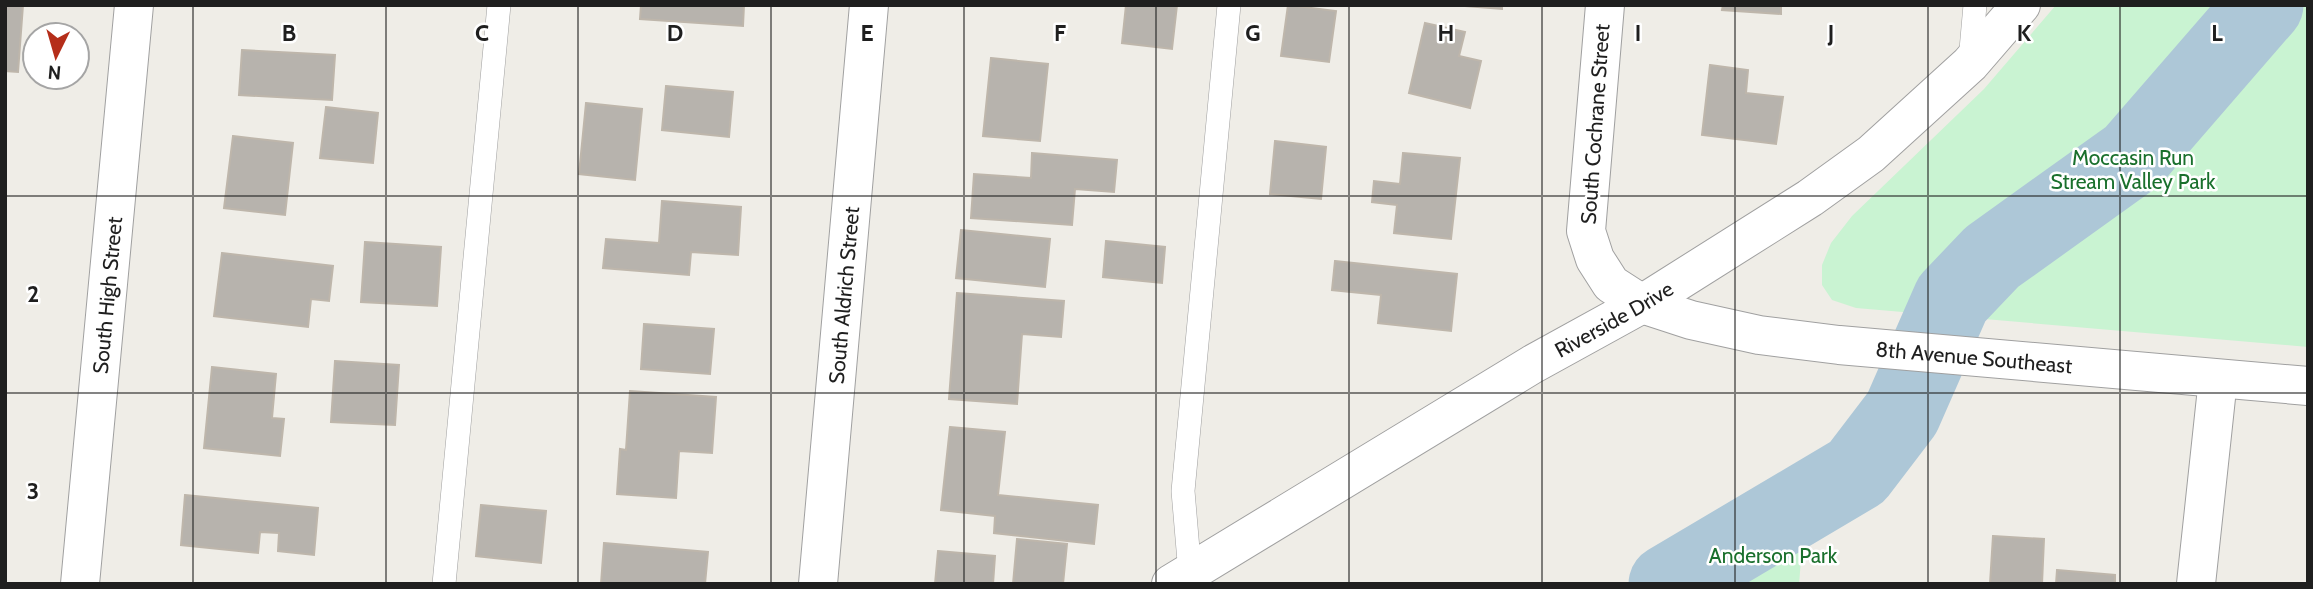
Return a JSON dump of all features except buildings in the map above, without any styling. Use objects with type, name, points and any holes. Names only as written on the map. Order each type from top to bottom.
[{"type":"street","name":"South High Street","points":[[80,584],[134,5]]},
{"type":"street","name":"South Aldrich Street","points":[[818,584],[869,5]]},
{"type":"street","name":"South Cochrane Street","points":[[1605,5],[1586,232],[1595,259],[1611,284],[1642,304]]},
{"type":"street","name":"Riverside Drive","points":[[1180,578],[1533,364],[1642,304],[1810,198],[1871,154],[1970,64],[2021,5]]},
{"type":"street","name":"8th Avenue Southeast","points":[[1642,304],[1691,320],[1759,335],[1839,345],[2308,386]]},
{"type":"street","points":[[2196,584],[2218,379]]},
{"type":"lane","points":[[444,584],[499,5]]},
{"type":"lane","points":[[1180,578],[1183,491],[1229,5]]},
{"type":"lane","points":[[1970,64],[1975,5]]},
{"type":"green space","name":"Moccasin Run Stream Valley Park","points":[[2056,5],[2308,5],[2308,347],[1856,308],[1832,300],[1822,285],[1822,265],[1831,243],[1852,216],[1984,89]]},
{"type":"green space","name":"Anderson Park","points":[[1806,502],[1799,584],[1668,584],[1679,577]]},
{"type":"waterway","points":[[1668,584],[1857,472],[1902,413],[1952,299],[1992,257],[2133,156],[2264,5]]}]
